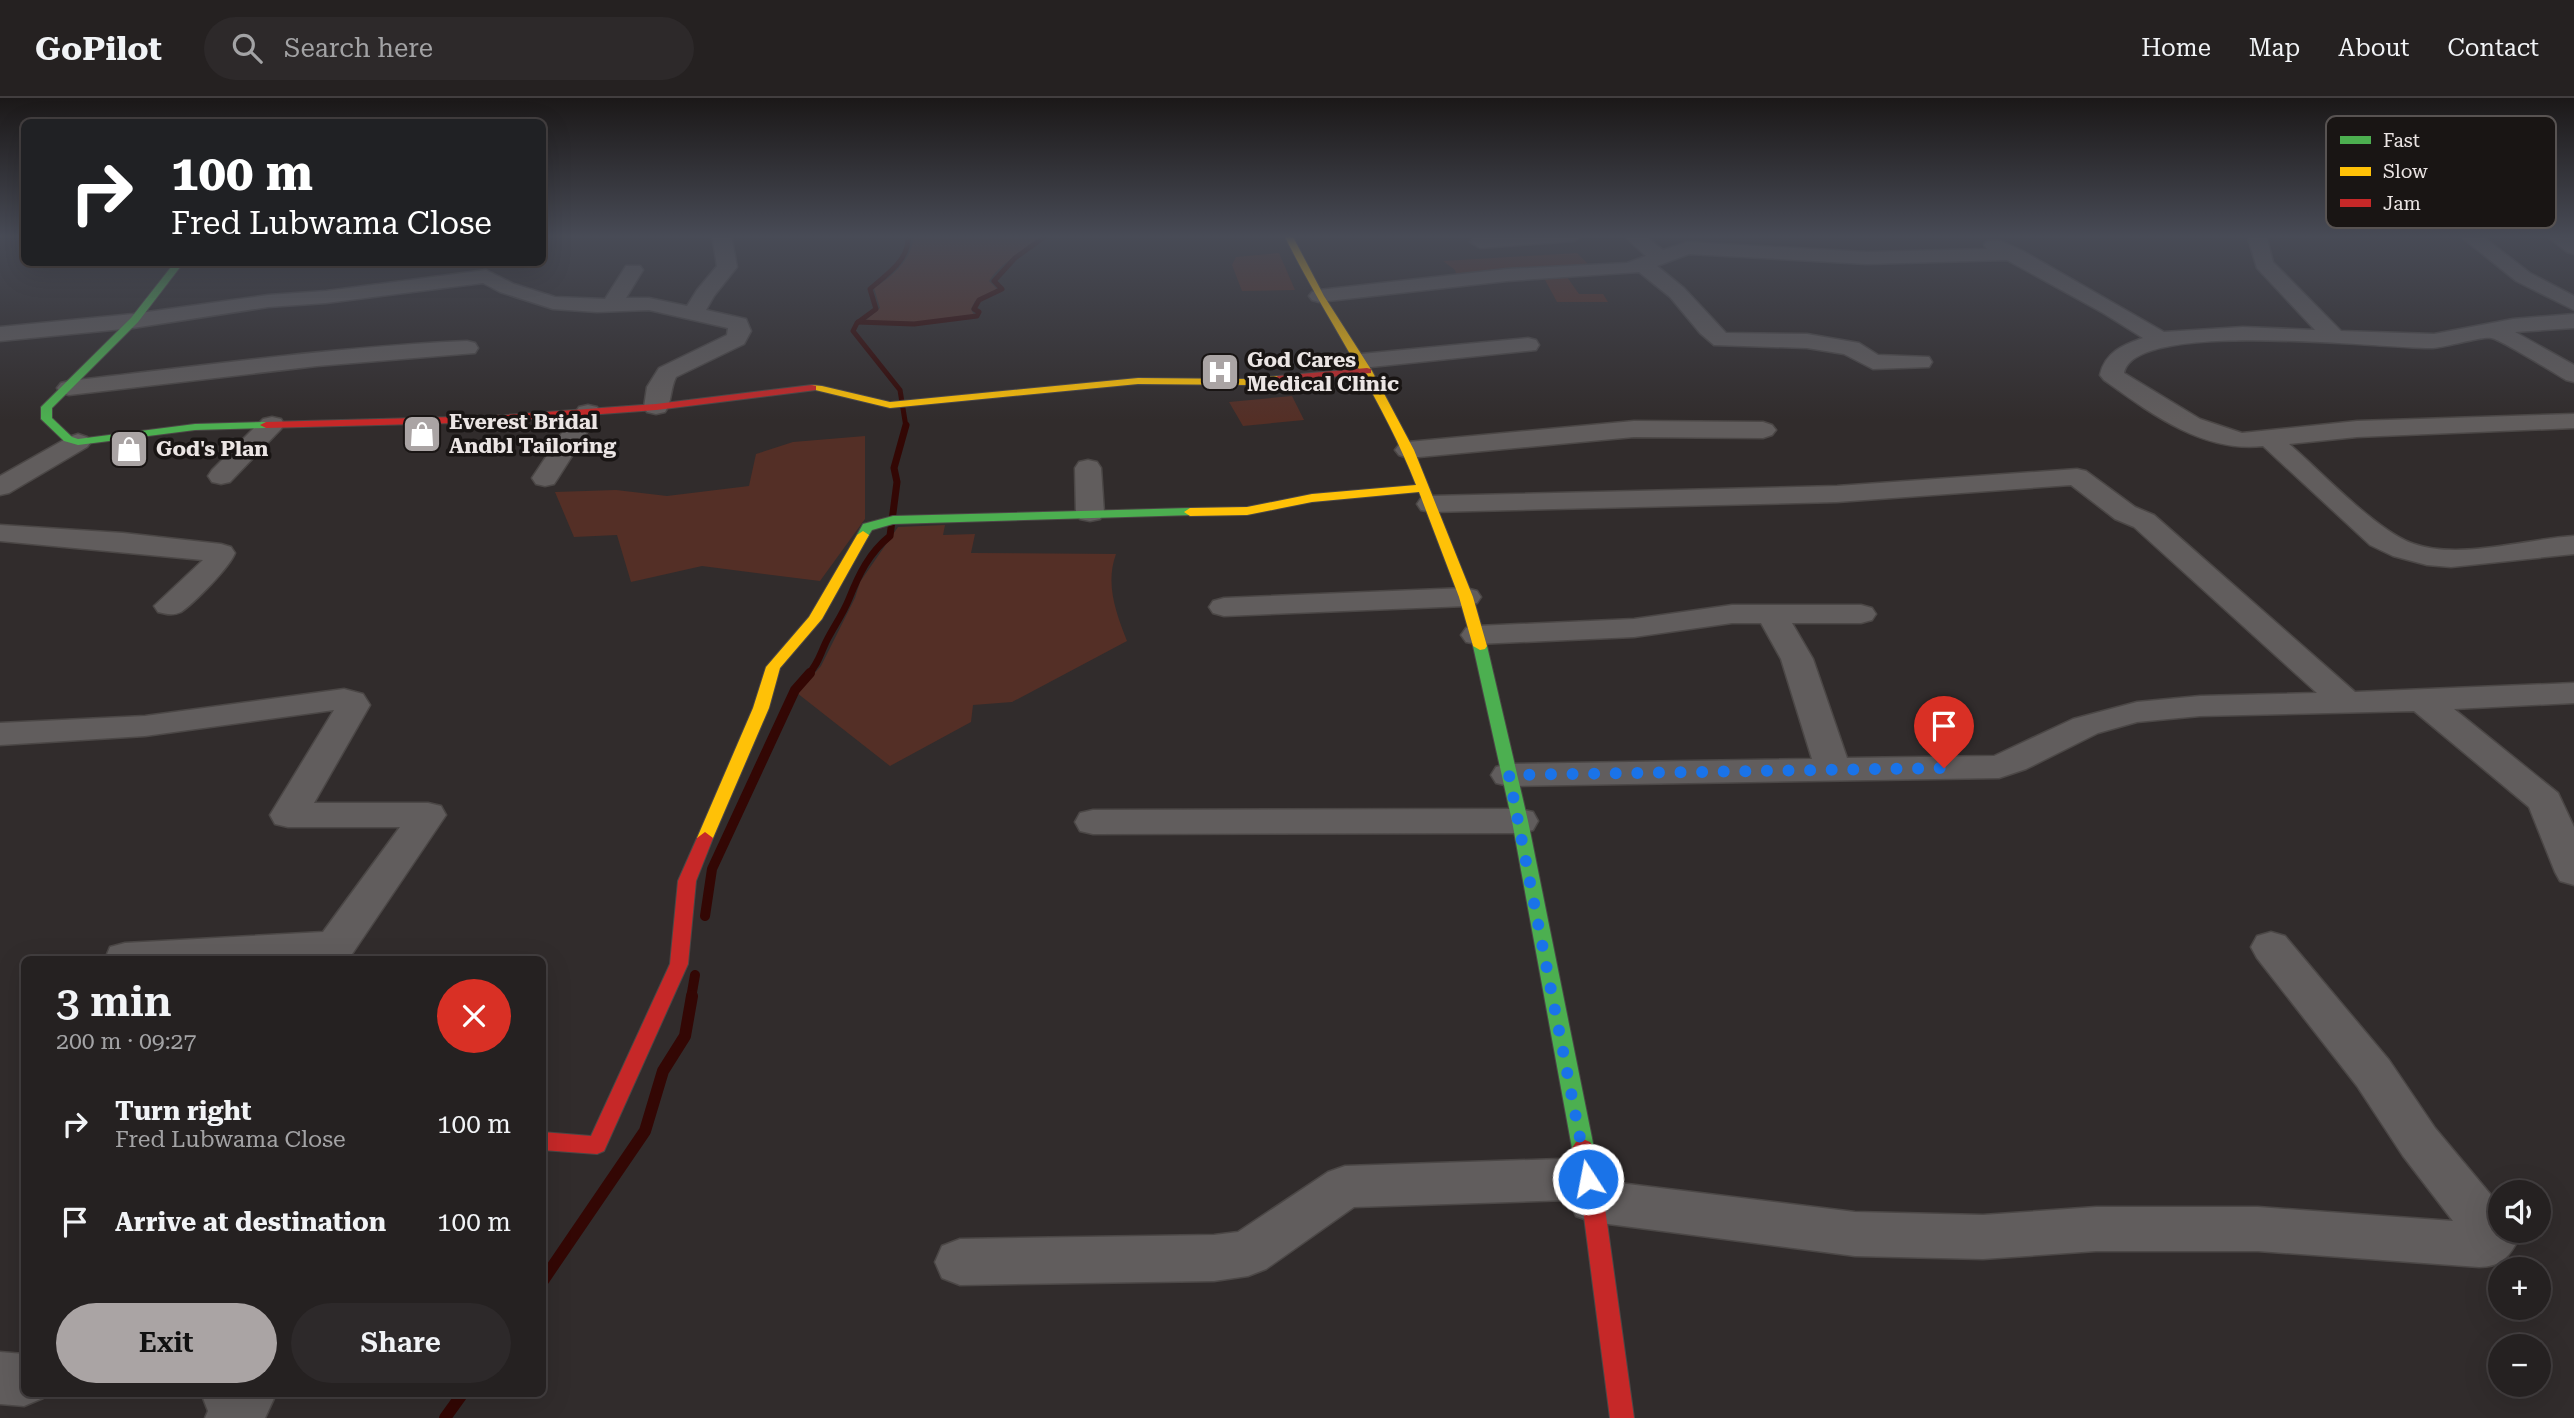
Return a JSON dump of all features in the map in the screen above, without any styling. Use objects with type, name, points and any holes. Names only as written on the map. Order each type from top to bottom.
[{"type":"street","points":[[78,442],[68,439],[47,419],[46,407],[69,388],[156,297]]},
{"type":"street","points":[[0,334],[133,321],[268,300],[328,297]]},
{"type":"street","points":[[533,297],[553,303],[586,306],[649,303],[735,322],[740,327],[736,339],[667,373],[659,387],[656,407]]},
{"type":"street","points":[[612,305],[617,297]]},
{"type":"street","points":[[694,314],[703,297]]},
{"type":"street","points":[[1319,297],[1364,366],[1408,450],[1466,597],[1520,821],[1591,1190],[1622,1418]]},
{"type":"street","points":[[1681,297],[1715,337],[1722,340],[1807,341],[1852,348],[1873,362],[1921,362]]},
{"type":"street","points":[[2088,297],[2160,338]]},
{"type":"street","points":[[2295,297],[2334,337]]},
{"type":"street","points":[[2574,321],[2494,330],[2434,341],[2243,334],[2160,338],[2122,355],[2113,365],[2112,375],[2182,418],[2218,436],[2242,441],[2357,429],[2574,421]]},
{"type":"street","points":[[2494,330],[2574,375]]},
{"type":"street","points":[[0,487],[78,442],[195,427],[492,419],[656,407],[802,388],[831,389],[874,404],[890,405],[1138,381],[1249,382],[1528,345]]},
{"type":"street","points":[[69,388],[174,377],[264,363],[403,350],[467,348]]},
{"type":"street","points":[[545,478],[588,412]]},
{"type":"street","points":[[221,476],[272,424]]},
{"type":"street","points":[[1408,450],[1620,430],[1763,430]]},
{"type":"street","points":[[2267,437],[2380,539],[2398,550],[2427,558],[2450,559],[2574,545]]},
{"type":"street","points":[[1088,468],[1090,513]]},
{"type":"street","points":[[546,1141],[597,1145],[679,964],[687,881],[761,708],[773,667],[815,619],[867,527],[894,520],[1247,511],[1312,498],[1837,494],[2077,477],[2125,513],[2144,521],[2347,703]]},
{"type":"street","points":[[0,533],[123,542],[221,554],[218,561],[169,606]]},
{"type":"street","points":[[1224,607],[1466,597]]},
{"type":"street","points":[[1476,635],[1634,628],[1732,614],[1861,614]]},
{"type":"street","points":[[1772,615],[1797,659],[1833,770]]},
{"type":"street","points":[[1509,775],[1999,767],[2031,755],[2092,723],[2134,712],[2205,707],[2423,701],[2574,692]]},
{"type":"street","points":[[0,734],[138,726],[331,701],[351,701],[354,705],[351,711],[288,815],[428,815],[331,953],[207,956]]},
{"type":"street","points":[[2423,701],[2565,810],[2574,872]]},
{"type":"street","points":[[1093,822],[1520,821]]},
{"type":"street","points":[[960,1262],[1214,1258],[1248,1253],[1345,1187],[1591,1190],[1855,1234],[1983,1237],[2096,1229],[2258,1228],[2479,1245],[2491,1242],[2494,1238],[2491,1232],[2419,1142],[2373,1073],[2271,947]]},
{"type":"street","points":[[0,1378],[21,1380]]},
{"type":"street","points":[[233,1418],[247,1397]]},
{"type":"shaded area","points":[[877,297],[983,297],[975,301],[971,309],[974,315],[919,322],[865,321],[880,308]]},
{"type":"shaded area","points":[[1554,297],[1605,297],[1608,302],[1557,302]]},
{"type":"shaded area","points":[[1292,396],[1304,420],[1243,426],[1229,402]]},
{"type":"shaded area","points":[[865,436],[865,519],[820,581],[702,566],[631,582],[617,535],[574,537],[555,492],[616,490],[667,496],[749,486],[756,454],[793,442]]},
{"type":"shaded area","points":[[945,525],[943,535],[975,534],[971,553],[1116,554],[1112,587],[1127,641],[1012,702],[973,705],[971,722],[890,766],[797,693],[821,666],[855,598],[860,582],[898,527]]},
{"type":"waterway","points":[[858,322],[876,309],[872,297]]},
{"type":"waterway","points":[[858,322],[914,324],[977,316],[979,312],[974,309],[979,300],[986,297]]},
{"type":"waterway","points":[[858,322],[853,331],[900,390],[906,426]]},
{"type":"waterway","points":[[808,675],[817,663],[865,564],[890,536],[897,482],[894,468],[906,426]]},
{"type":"waterway","points":[[705,916],[712,869],[795,690],[810,673]]},
{"type":"waterway","points":[[691,998],[695,975]]},
{"type":"waterway","points":[[546,1276],[645,1131],[663,1071],[685,1036],[692,996]]},
{"type":"waterway","points":[[445,1418],[460,1397]]},
{"type":"traffic: fast","points":[[154,297],[46,407],[47,419],[68,439],[78,442],[195,427],[266,425]]},
{"type":"traffic: fast","points":[[863,535],[867,527],[893,520],[1190,512]]},
{"type":"traffic: fast","points":[[1480,646],[1520,821],[1583,1148]]},
{"type":"traffic: slow","points":[[1319,297],[1367,371],[1408,450],[1466,597],[1480,646]]},
{"type":"traffic: slow","points":[[812,388],[890,405],[1138,381],[1249,382],[1278,379]]},
{"type":"traffic: slow","points":[[1190,512],[1247,511],[1312,498],[1424,488]]},
{"type":"traffic: slow","points":[[705,838],[761,708],[773,667],[815,619],[863,535]]},
{"type":"traffic: jam","points":[[1278,379],[1367,371]]},
{"type":"traffic: jam","points":[[266,425],[492,419],[656,407],[812,388]]},
{"type":"traffic: jam","points":[[546,1141],[597,1145],[679,964],[687,881],[705,838]]},
{"type":"traffic: jam","points":[[1583,1148],[1593,1201],[1622,1418]]},
{"type":"place","name":"God Cares Medical Clinic","points":[[1220,372]]},
{"type":"place","name":"Everest Bridal Andbl Tailoring","points":[[422,434]]},
{"type":"place","name":"God's Plan","points":[[129,449]]},
{"type":"route","points":[[1588,1179],[1509,775],[1944,768]]}]
